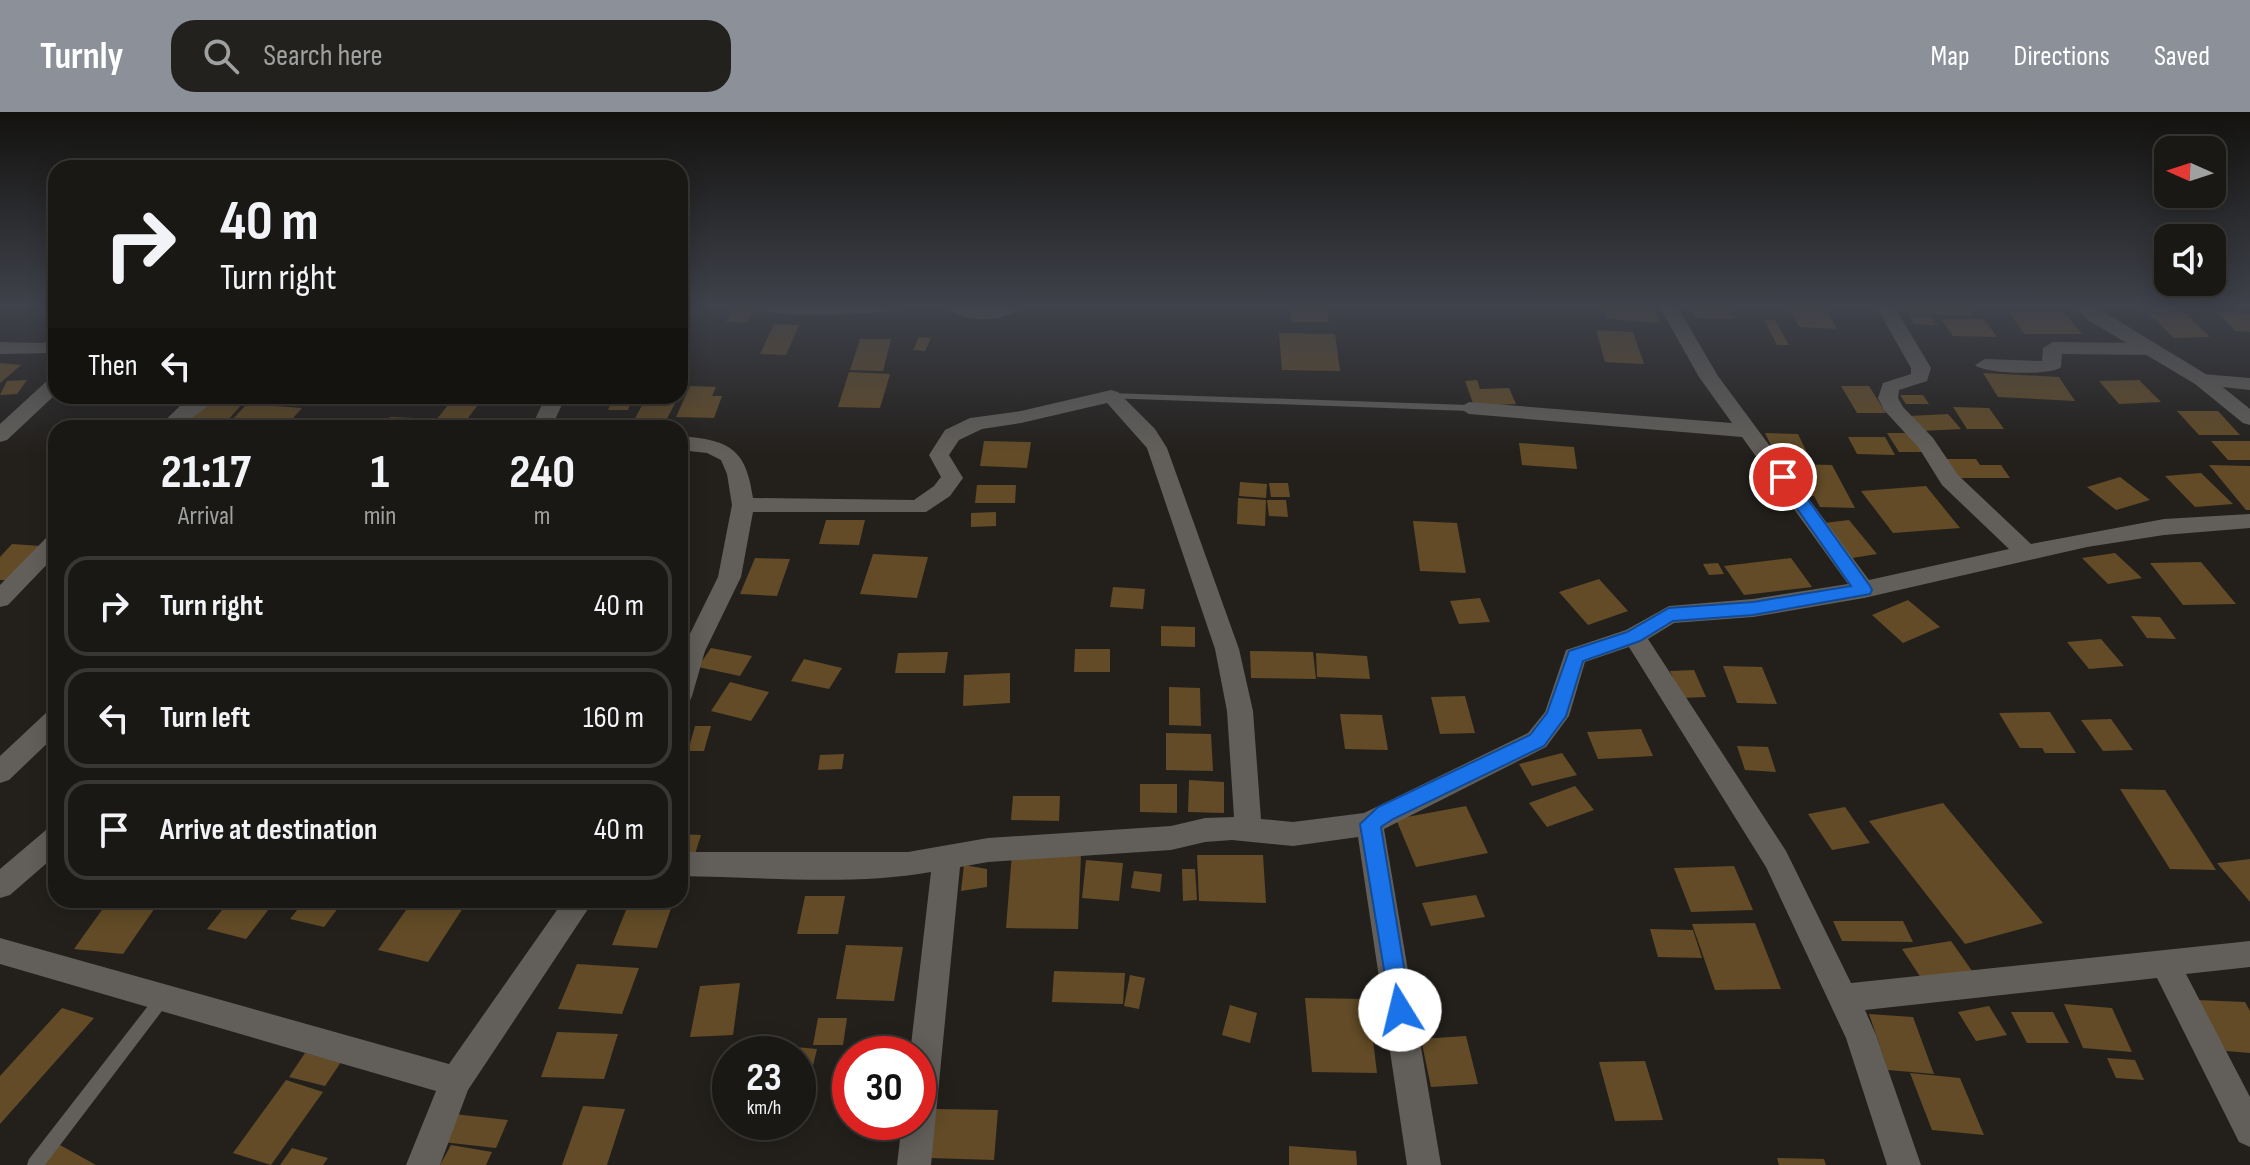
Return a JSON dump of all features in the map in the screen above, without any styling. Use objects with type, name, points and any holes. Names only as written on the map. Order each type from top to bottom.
[{"type":"street","points":[[1696,355],[1709,377],[1864,590]]},
{"type":"street","points":[[1914,355],[1921,368],[1920,377],[1890,387],[1888,398],[1894,410],[1926,443],[1950,480],[2026,552]]},
{"type":"street","points":[[1985,365],[2051,367],[2052,355]]},
{"type":"street","points":[[2160,355],[2202,380],[2250,419]]},
{"type":"street","points":[[2202,380],[2250,384]]},
{"type":"street","points":[[0,435],[48,390]]},
{"type":"street","points":[[743,505],[918,507],[942,491],[952,478],[939,455],[952,435],[977,423],[1021,417],[1111,396],[1157,448],[1227,649],[1240,711],[1248,831]]},
{"type":"street","points":[[176,420],[197,404]]},
{"type":"street","points":[[1469,408],[1751,431]]},
{"type":"street","points":[[688,443],[714,445],[733,458],[740,478],[743,505],[727,583],[699,634],[688,664]]},
{"type":"street","points":[[688,864],[908,864],[988,850],[1171,838],[1205,830],[1232,828],[1293,834],[1370,824],[1385,813],[1537,740],[1556,716],[1575,656],[1634,636],[1669,615],[1753,608],[1864,590],[2026,552],[2164,527],[2250,521]]},
{"type":"street","points":[[0,599],[48,549]]},
{"type":"street","points":[[1634,636],[1776,859],[1861,1035],[1904,1165]]},
{"type":"street","points":[[0,772],[48,727]]},
{"type":"street","points":[[1370,824],[1424,1165]]},
{"type":"street","points":[[0,886],[48,845]]},
{"type":"street","points":[[914,1165],[947,856]]},
{"type":"street","points":[[423,1165],[456,1081],[575,908]]},
{"type":"street","points":[[0,951],[456,1081]]},
{"type":"street","points":[[1843,998],[2250,954]]},
{"type":"street","points":[[2165,963],[2250,1131]]},
{"type":"lane","points":[[1111,396],[1469,408]]},
{"type":"lane","points":[[35,1165],[163,998]]},
{"type":"building","points":[[855,355],[887,355],[883,371],[850,370]]},
{"type":"building","points":[[1281,355],[1338,355],[1340,371],[1282,370]]},
{"type":"building","points":[[1603,355],[1641,355],[1644,364],[1605,362]]},
{"type":"building","points":[[0,363],[21,365],[0,383]]},
{"type":"building","points":[[849,372],[890,374],[880,408],[838,407]]},
{"type":"building","points":[[1983,373],[2059,377],[2075,401],[1998,397]]},
{"type":"building","points":[[27,380],[17,394],[0,395],[7,381]]},
{"type":"building","points":[[1477,380],[1480,389],[1509,388],[1516,404],[1474,406],[1465,381]]},
{"type":"building","points":[[2139,380],[2161,402],[2119,404],[2099,381]]},
{"type":"building","points":[[690,386],[716,387],[712,396],[722,396],[714,418],[676,417],[682,404],[688,404]]},
{"type":"building","points":[[1841,386],[1869,386],[1886,413],[1857,413]]},
{"type":"building","points":[[1900,395],[1923,395],[1929,404],[1906,404]]},
{"type":"building","points":[[204,404],[242,404],[228,420],[190,418]]},
{"type":"building","points":[[247,404],[302,408],[291,420],[232,420]]},
{"type":"building","points":[[449,404],[479,404],[467,420],[437,419]]},
{"type":"building","points":[[611,404],[630,404],[628,410],[608,410]]},
{"type":"building","points":[[643,404],[675,404],[666,420],[634,420]]},
{"type":"building","points":[[1953,407],[1989,408],[2004,429],[1967,429]]},
{"type":"building","points":[[2177,411],[2218,411],[2240,435],[2199,435]]},
{"type":"building","points":[[1948,414],[1961,429],[1921,431],[1909,416]]},
{"type":"building","points":[[390,417],[414,418],[413,420],[388,420]]},
{"type":"building","points":[[1765,433],[1798,434],[1811,461],[1778,460]]},
{"type":"building","points":[[1887,433],[1913,433],[1925,452],[1899,452]]},
{"type":"building","points":[[1848,437],[1885,437],[1895,455],[1857,454]]},
{"type":"building","points":[[984,441],[1031,442],[1027,468],[980,466]]},
{"type":"building","points":[[2211,441],[2250,441],[2250,460],[2228,460]]},
{"type":"building","points":[[1519,443],[1574,447],[1577,469],[1522,465]]},
{"type":"building","points":[[1941,459],[1976,459],[1980,465],[2001,465],[2010,478],[1954,478]]},
{"type":"building","points":[[1784,464],[1832,465],[1855,508],[1820,507],[1814,496],[1800,496]]},
{"type":"building","points":[[2209,465],[2250,466],[2250,510],[2246,510]]},
{"type":"building","points":[[2201,473],[2233,504],[2195,507],[2165,476]]},
{"type":"building","points":[[2120,477],[2150,500],[2116,510],[2087,487]]},
{"type":"building","points":[[1240,482],[1267,484],[1266,498],[1239,496]]},
{"type":"building","points":[[1269,483],[1288,483],[1290,497],[1271,497]]},
{"type":"building","points":[[977,485],[1016,485],[1015,503],[975,503]]},
{"type":"building","points":[[1926,486],[1960,528],[1893,533],[1861,491]]},
{"type":"building","points":[[1238,498],[1266,500],[1265,526],[1237,524]]},
{"type":"building","points":[[1267,500],[1286,500],[1288,517],[1269,516]]},
{"type":"building","points":[[996,512],[996,526],[971,527],[971,513]]},
{"type":"building","points":[[826,520],[865,520],[859,545],[819,544]]},
{"type":"building","points":[[1849,520],[1877,554],[1852,558],[1824,523]]},
{"type":"building","points":[[1413,521],[1457,523],[1466,573],[1420,571]]},
{"type":"building","points":[[12,544],[41,546],[8,580],[0,580],[0,557]]},
{"type":"building","points":[[2115,553],[2142,578],[2108,584],[2082,558]]},
{"type":"building","points":[[873,554],[928,557],[917,598],[860,594]]},
{"type":"building","points":[[755,558],[790,559],[777,596],[740,594]]},
{"type":"building","points":[[1791,558],[1812,587],[1744,595],[1724,566]]},
{"type":"building","points":[[2201,562],[2236,604],[2183,605],[2150,563]]},
{"type":"building","points":[[1718,563],[1724,574],[1709,575],[1703,564]]},
{"type":"building","points":[[1599,579],[1628,611],[1588,625],[1559,592]]},
{"type":"building","points":[[1113,587],[1145,589],[1143,609],[1110,607]]},
{"type":"building","points":[[1480,598],[1490,622],[1459,624],[1450,601]]},
{"type":"building","points":[[1908,600],[1940,627],[1903,643],[1872,615]]},
{"type":"building","points":[[2131,616],[2160,617],[2176,639],[2147,638]]},
{"type":"building","points":[[1161,626],[1195,627],[1195,647],[1161,646]]},
{"type":"building","points":[[2101,639],[2124,666],[2089,669],[2067,642]]},
{"type":"building","points":[[711,648],[752,656],[740,676],[698,667]]},
{"type":"building","points":[[1075,649],[1110,649],[1110,672],[1074,672]]},
{"type":"building","points":[[1250,651],[1313,652],[1316,679],[1251,678]]},
{"type":"building","points":[[948,652],[945,673],[895,673],[898,653]]},
{"type":"building","points":[[1316,653],[1367,656],[1370,679],[1317,677]]},
{"type":"building","points":[[804,659],[842,668],[829,689],[791,681]]},
{"type":"building","points":[[1723,666],[1762,667],[1777,704],[1737,703]]},
{"type":"building","points":[[1694,670],[1706,697],[1682,698],[1670,671]]},
{"type":"building","points":[[1010,673],[1010,703],[963,706],[964,675]]},
{"type":"building","points":[[730,682],[769,692],[751,721],[711,711]]},
{"type":"building","points":[[1169,687],[1200,688],[1201,726],[1169,725]]},
{"type":"building","points":[[1465,696],[1475,733],[1440,734],[1431,697]]},
{"type":"building","points":[[2050,712],[2076,753],[2045,753],[2042,748],[2020,748],[1999,713]]},
{"type":"building","points":[[1340,714],[1382,715],[1388,750],[1345,749]]},
{"type":"building","points":[[2111,719],[2133,750],[2103,751],[2081,720]]},
{"type":"building","points":[[695,726],[711,726],[704,751],[688,751]]},
{"type":"building","points":[[1641,729],[1653,756],[1598,759],[1587,732]]},
{"type":"building","points":[[1166,733],[1211,734],[1213,771],[1166,770]]},
{"type":"building","points":[[1737,746],[1768,747],[1776,772],[1745,770]]},
{"type":"building","points":[[1562,753],[1577,775],[1532,786],[1519,764]]},
{"type":"building","points":[[844,754],[842,769],[818,770],[820,755]]},
{"type":"building","points":[[1189,780],[1224,782],[1224,813],[1188,812]]},
{"type":"building","points":[[1140,784],[1177,784],[1177,813],[1140,812]]},
{"type":"building","points":[[1575,786],[1594,810],[1547,827],[1529,803]]},
{"type":"building","points":[[2120,789],[2165,790],[2216,870],[2170,869]]},
{"type":"building","points":[[1013,796],[1060,796],[1059,821],[1011,820]]},
{"type":"building","points":[[1943,803],[2043,923],[1965,944],[1869,821]]},
{"type":"building","points":[[1466,806],[1488,853],[1416,867],[1396,819]]},
{"type":"building","points":[[1845,807],[1870,843],[1832,850],[1808,814]]},
{"type":"building","points":[[688,834],[701,835],[694,857],[688,857]]},
{"type":"building","points":[[1012,853],[1081,853],[1078,929],[1006,928]]},
{"type":"building","points":[[1197,855],[1263,855],[1266,903],[1199,901]]},
{"type":"building","points":[[2250,859],[2250,902],[2217,863]]},
{"type":"building","points":[[1086,860],[1123,863],[1119,901],[1082,898]]},
{"type":"building","points":[[964,865],[987,869],[987,887],[961,891]]},
{"type":"building","points":[[1734,866],[1753,910],[1691,912],[1674,868]]},
{"type":"building","points":[[1182,869],[1195,869],[1197,900],[1183,901]]},
{"type":"building","points":[[1134,871],[1162,874],[1160,892],[1131,888]]},
{"type":"building","points":[[1476,895],[1485,917],[1431,926],[1422,903]]},
{"type":"building","points":[[805,896],[845,896],[838,934],[797,934]]},
{"type":"building","points":[[103,908],[155,908],[123,954],[74,949]]},
{"type":"building","points":[[224,908],[270,908],[246,939],[207,929]]},
{"type":"building","points":[[299,908],[338,908],[324,927],[290,919]]},
{"type":"building","points":[[407,908],[463,908],[428,962],[378,950]]},
{"type":"building","points":[[627,908],[671,908],[657,948],[612,945]]},
{"type":"building","points":[[1833,921],[1903,921],[1913,942],[1842,941]]},
{"type":"building","points":[[1755,923],[1781,989],[1715,990],[1692,924]]},
{"type":"building","points":[[1650,929],[1693,930],[1702,958],[1658,957]]},
{"type":"building","points":[[1951,941],[1977,978],[1927,987],[1902,949]]},
{"type":"building","points":[[846,945],[903,947],[894,1001],[836,999]]},
{"type":"building","points":[[577,964],[639,968],[622,1014],[558,1009]]},
{"type":"building","points":[[1054,971],[1125,973],[1123,1004],[1052,1002]]},
{"type":"building","points":[[1130,975],[1145,978],[1139,1009],[1124,1006]]},
{"type":"building","points":[[740,983],[733,1035],[690,1037],[700,986]]},
{"type":"building","points":[[1305,998],[1368,999],[1377,1073],[1312,1072]]},
{"type":"building","points":[[2197,1000],[2245,1002],[2250,1011],[2250,1053],[2226,1051]]},
{"type":"building","points":[[2064,1004],[2112,1008],[2132,1052],[2083,1048]]},
{"type":"building","points":[[1230,1005],[1257,1013],[1250,1043],[1222,1035]]},
{"type":"building","points":[[1989,1006],[2007,1035],[1976,1041],[1958,1012]]},
{"type":"building","points":[[62,1008],[94,1018],[0,1124],[0,1076]]},
{"type":"building","points":[[2011,1012],[2053,1012],[2069,1043],[2027,1043]]},
{"type":"building","points":[[1869,1014],[1913,1017],[1934,1074],[1888,1070]]},
{"type":"building","points":[[818,1018],[847,1018],[844,1036],[832,1036],[832,1045],[816,1045]]},
{"type":"building","points":[[557,1032],[618,1034],[604,1079],[541,1077]]},
{"type":"building","points":[[1466,1036],[1478,1084],[1431,1087],[1421,1039]]},
{"type":"building","points":[[305,1053],[341,1062],[325,1086],[289,1077]]},
{"type":"building","points":[[2107,1058],[2135,1060],[2144,1080],[2116,1078]]},
{"type":"building","points":[[1645,1061],[1663,1120],[1615,1121],[1599,1062]]},
{"type":"building","points":[[1910,1073],[1960,1078],[1984,1135],[1932,1130]]},
{"type":"building","points":[[286,1080],[323,1092],[271,1165],[233,1153]]},
{"type":"building","points":[[583,1106],[625,1109],[607,1165],[562,1165]]},
{"type":"building","points":[[936,1109],[998,1110],[994,1160],[930,1158],[932,1140],[936,1140]]},
{"type":"building","points":[[454,1114],[508,1120],[496,1148],[442,1142]]},
{"type":"building","points":[[60,1145],[96,1165],[41,1165]]},
{"type":"building","points":[[451,1145],[492,1152],[486,1165],[440,1165]]},
{"type":"building","points":[[1289,1146],[1356,1151],[1357,1165],[1289,1165]]},
{"type":"building","points":[[292,1148],[328,1158],[323,1165],[280,1165]]},
{"type":"building","points":[[1777,1158],[1824,1159],[1826,1165],[1779,1165]]},
{"type":"route","points":[[1400,1010],[1370,824],[1385,813],[1537,740],[1556,716],[1575,656],[1634,636],[1669,615],[1753,608],[1864,590],[1783,477]]}]
